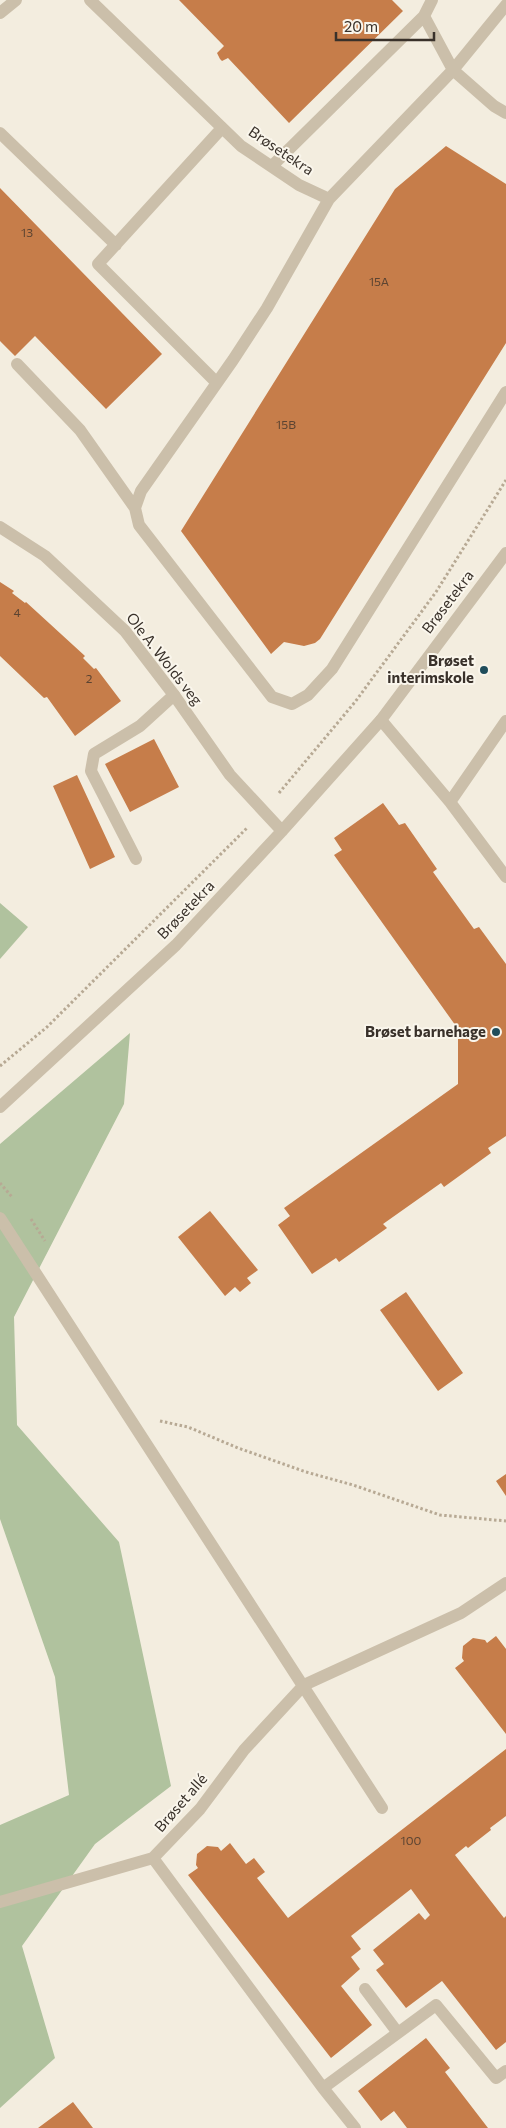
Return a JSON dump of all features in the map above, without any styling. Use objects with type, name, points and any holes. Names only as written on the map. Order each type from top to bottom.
[{"type":"street","points":[[0,13],[16,0]]},
{"type":"street","name":"Brøsetekra","points":[[90,0],[241,146],[299,184],[329,198]]},
{"type":"street","points":[[272,166],[424,16],[432,0]]},
{"type":"street","points":[[135,508],[141,491],[267,308],[329,198],[453,70],[506,5]]},
{"type":"street","points":[[424,16],[453,70],[494,106],[506,113]]},
{"type":"street","points":[[217,383],[98,264],[222,128]]},
{"type":"street","points":[[0,133],[116,245]]},
{"type":"street","points":[[17,364],[80,430],[135,508],[139,525],[272,697],[292,704],[308,695],[332,669],[506,392]]},
{"type":"street","name":"Ole A. Wolds veg","points":[[0,527],[46,556],[124,631],[174,696],[230,775],[282,831]]},
{"type":"street","name":"Brøsetekra","points":[[0,1107],[176,944],[282,831],[381,720],[506,553]]},
{"type":"street","points":[[136,859],[91,771],[94,754],[140,726],[174,696]]},
{"type":"street","points":[[381,720],[450,802],[506,877]]},
{"type":"street","points":[[450,802],[506,721]]},
{"type":"street","points":[[0,1218],[382,1808]]},
{"type":"street","name":"Brøset allé","points":[[153,1858],[200,1809],[244,1750],[304,1685],[461,1613],[506,1583]]},
{"type":"street","points":[[0,1902],[153,1858],[322,2088],[354,2128]]},
{"type":"street","points":[[365,1990],[398,2033]]},
{"type":"street","points":[[322,2088],[436,2005],[496,2078],[506,2071]]},
{"type":"path","points":[[128,1414],[188,1427],[238,1448],[306,1472],[440,1515],[506,1520]]},
{"type":"green space","points":[[0,903],[28,927],[0,959]]},
{"type":"green space","points":[[130,1033],[124,1104],[14,1317],[17,1425],[119,1542],[171,1786],[95,1844],[22,1946],[55,2058],[0,2108],[0,1825],[69,1795],[55,1677],[0,1519],[0,1144]]},
{"type":"building","points":[[179,0],[392,0],[403,11],[289,123],[228,58],[222,61],[220,59],[217,53],[224,46]]},
{"type":"building","points":[[446,146],[506,184],[506,343],[320,639],[315,643],[304,646],[284,642],[271,654],[181,531],[395,189]]},
{"type":"building","points":[[0,188],[162,354],[106,409],[35,336],[15,356],[0,341]]},
{"type":"building","points":[[0,582],[14,591],[12,593],[26,602],[85,656],[83,658],[94,669],[96,668],[121,701],[75,736],[47,697],[44,698],[0,656]]},
{"type":"building","points":[[154,739],[179,787],[130,812],[105,764]]},
{"type":"building","points":[[77,775],[115,857],[90,869],[53,786]]},
{"type":"building","points":[[383,803],[399,825],[405,823],[437,869],[433,872],[474,929],[479,927],[506,964],[506,1136],[488,1148],[491,1153],[444,1187],[441,1183],[383,1224],[387,1228],[339,1262],[336,1258],[312,1274],[278,1225],[290,1216],[284,1208],[458,1084],[458,1029],[334,855],[342,850],[334,838]]},
{"type":"building","points":[[210,1211],[258,1270],[247,1278],[251,1283],[240,1292],[235,1287],[225,1296],[178,1237]]},
{"type":"building","points":[[406,1292],[463,1373],[438,1391],[380,1310]]},
{"type":"building","points":[[506,1474],[506,1496],[496,1481]]},
{"type":"building","points":[[496,1636],[506,1649],[506,1734],[455,1668],[464,1661],[462,1658],[463,1646],[473,1638],[485,1640],[487,1643]]},
{"type":"building","points":[[506,1749],[506,1816],[468,1848],[466,1846],[455,1855],[504,1918],[506,1916],[506,2042],[496,2050],[442,1981],[406,2008],[376,1970],[384,1964],[373,1950],[419,1913],[425,1920],[430,1915],[411,1889],[351,1936],[361,1949],[351,1957],[360,1969],[341,1986],[372,2025],[331,2058],[188,1875],[198,1868],[196,1865],[197,1854],[207,1846],[218,1847],[221,1851],[230,1843],[246,1864],[254,1858],[265,1872],[257,1878],[288,1918]]},
{"type":"building","points":[[426,2038],[450,2068],[445,2072],[488,2128],[407,2128],[394,2111],[381,2121],[358,2091]]},
{"type":"building","points":[[73,2102],[93,2128],[38,2128]]},
{"type":"place","name":"Brøset interimskole","points":[[484,670]]},
{"type":"place","name":"Brøset barnehage","points":[[496,1032]]}]
